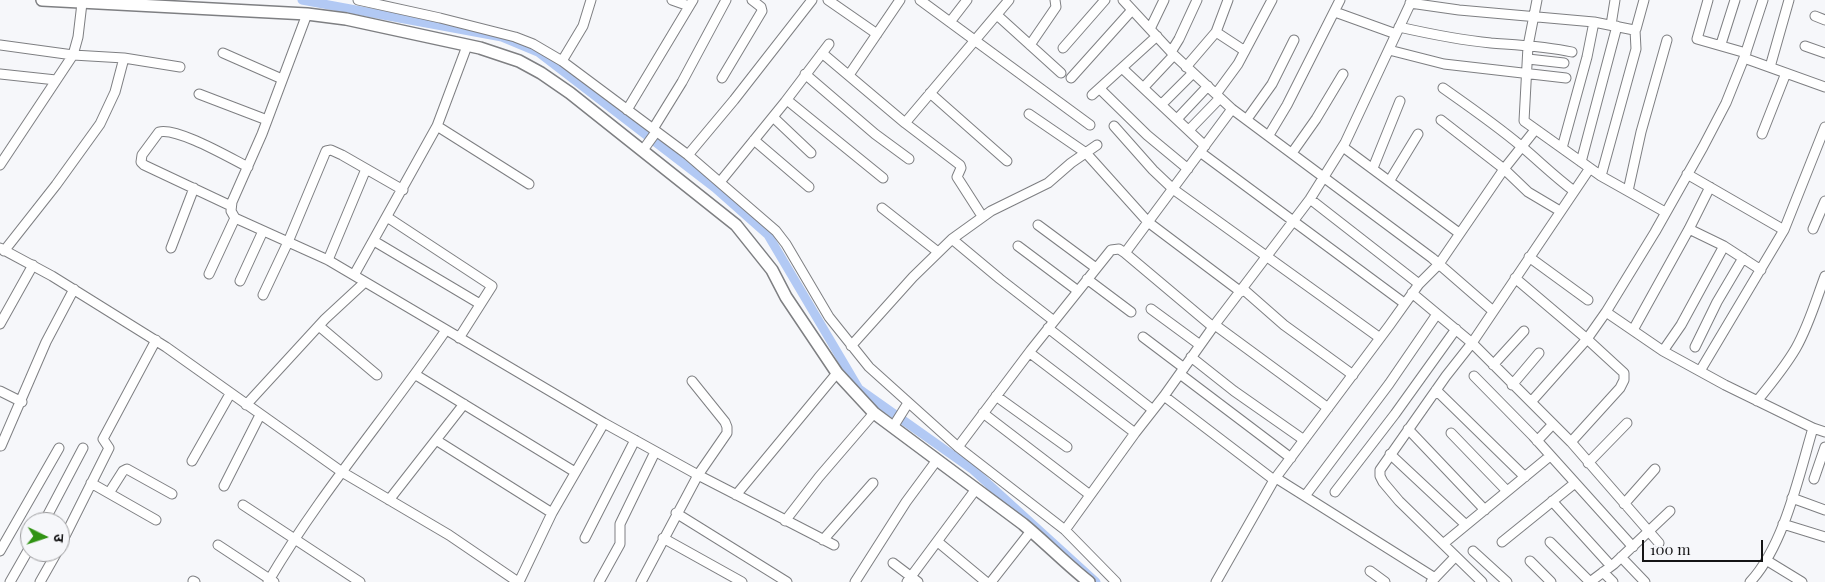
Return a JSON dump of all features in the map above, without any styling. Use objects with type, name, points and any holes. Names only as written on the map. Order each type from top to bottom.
[{"type":"street","points":[[42,0],[82,3],[146,3],[307,14],[346,19],[466,46],[519,61],[651,138],[688,155],[764,220],[786,244],[829,318],[868,367],[905,407],[1065,530],[1116,582]]},
{"type":"street","points":[[358,0],[382,3],[516,37],[533,44],[562,61],[627,110],[651,138],[742,232],[772,270],[786,297],[837,373],[874,413],[895,423],[937,460],[1044,540],[1075,571],[1089,582]]},
{"type":"street","points":[[562,61],[583,26],[591,0]]},
{"type":"street","points":[[627,110],[691,3],[672,0]]},
{"type":"street","points":[[651,138],[726,0]]},
{"type":"street","points":[[722,78],[761,13],[761,7],[752,0]]},
{"type":"street","points":[[688,155],[734,100],[812,0]]},
{"type":"street","points":[[828,0],[877,34]]},
{"type":"street","points":[[849,75],[900,0]]},
{"type":"street","points":[[920,0],[1090,125]]},
{"type":"street","points":[[950,22],[967,0]]},
{"type":"street","points":[[905,123],[1009,0]]},
{"type":"street","points":[[1030,45],[1056,7],[1055,0]]},
{"type":"street","points":[[1063,48],[1105,0]]},
{"type":"street","points":[[1123,0],[1172,53],[1232,109],[1292,152],[1439,264],[1493,311]]},
{"type":"street","points":[[1092,95],[1122,68],[1153,32],[1164,0]]},
{"type":"street","points":[[1144,87],[1172,53],[1197,0]]},
{"type":"street","points":[[1162,104],[1216,32],[1228,0]]},
{"type":"street","points":[[1189,130],[1218,96],[1272,0]]},
{"type":"street","points":[[1269,135],[1288,105],[1340,0]]},
{"type":"street","points":[[1537,0],[1528,46],[1523,118],[1525,122],[1601,176],[1665,212]]},
{"type":"street","points":[[1581,162],[1614,26],[1615,0]]},
{"type":"street","points":[[1601,176],[1636,49],[1635,30],[1644,0]]},
{"type":"street","points":[[1708,0],[1697,39],[1721,44],[1770,67],[1825,87]]},
{"type":"street","points":[[1721,44],[1734,0]]},
{"type":"street","points":[[1531,402],[1587,339],[1606,312],[1703,147],[1726,103],[1764,0]]},
{"type":"street","points":[[1770,67],[1789,0]]},
{"type":"street","points":[[1065,530],[1214,326],[1295,221],[1325,177],[1343,147],[1411,1],[1459,10],[1594,22],[1635,30]]},
{"type":"street","points":[[0,165],[72,55],[78,37],[82,3]]},
{"type":"street","points":[[1071,78],[1132,10]]},
{"type":"street","points":[[1335,12],[1398,30],[1553,48],[1572,52]]},
{"type":"street","points":[[307,14],[267,120],[231,206],[231,211],[235,218],[328,260],[655,452],[834,545]]},
{"type":"street","points":[[997,15],[1061,73]]},
{"type":"street","points":[[1815,16],[1825,20]]},
{"type":"street","points":[[1562,148],[1588,57],[1594,22]]},
{"type":"street","points":[[1216,32],[1245,51]]},
{"type":"street","points":[[1247,119],[1272,84],[1294,40]]},
{"type":"street","points":[[1628,191],[1641,132],[1667,40]]},
{"type":"street","points":[[720,182],[787,100],[829,44]]},
{"type":"street","points":[[0,45],[72,55],[124,58],[180,67]]},
{"type":"street","points":[[354,275],[437,126],[466,46]]},
{"type":"street","points":[[1805,46],[1825,53]]},
{"type":"street","points":[[1389,50],[1444,64],[1566,78]]},
{"type":"street","points":[[822,53],[905,123],[960,165],[957,176],[982,216]]},
{"type":"street","points":[[223,54],[282,79]]},
{"type":"street","points":[[124,58],[115,92],[100,124],[56,185],[2,249],[74,289],[156,340],[342,472],[449,535],[518,582],[552,513],[604,423]]},
{"type":"street","points":[[1528,59],[1564,63]]},
{"type":"street","points":[[1122,68],[1189,130],[1203,149],[1404,303]]},
{"type":"street","points":[[1762,134],[1786,73]]},
{"type":"street","points":[[0,74],[56,80]]},
{"type":"street","points":[[805,74],[875,134],[909,159]]},
{"type":"street","points":[[1292,152],[1316,119],[1343,74]]},
{"type":"street","points":[[1177,119],[1208,86]]},
{"type":"street","points":[[1100,88],[1147,135],[1188,169]]},
{"type":"street","points":[[1443,88],[1522,146],[1549,172],[1574,191]]},
{"type":"street","points":[[930,93],[1007,161]]},
{"type":"street","points":[[199,94],[267,120]]},
{"type":"street","points":[[787,100],[883,178]]},
{"type":"street","points":[[1372,168],[1400,101]]},
{"type":"street","points":[[1125,253],[1232,109]]},
{"type":"street","points":[[1029,114],[1086,153],[1148,222],[1242,290],[1284,325],[1353,375]]},
{"type":"street","points":[[773,117],[811,153]]},
{"type":"street","points":[[1441,120],[1504,169],[1535,197],[1560,211]]},
{"type":"street","points":[[437,126],[529,184]]},
{"type":"street","points":[[1114,126],[1153,170],[1173,188],[1380,338]]},
{"type":"street","points":[[1700,371],[1784,230],[1825,127]]},
{"type":"street","points":[[1216,582],[1275,479],[1404,303],[1419,284],[1439,264],[1504,169],[1535,130]]},
{"type":"street","points":[[231,206],[141,162],[142,155],[160,132],[166,131],[192,139],[248,167]]},
{"type":"street","points":[[1390,180],[1418,134]]},
{"type":"street","points":[[754,140],[809,187]]},
{"type":"street","points":[[851,346],[952,239],[982,216],[1048,183],[1097,145]]},
{"type":"street","points":[[1343,147],[1459,233]]},
{"type":"street","points":[[263,295],[288,242],[326,151],[333,150],[403,190]]},
{"type":"street","points":[[1482,582],[1399,500],[1383,482],[1380,470],[1436,390],[1472,343],[1590,168]]},
{"type":"street","points":[[328,260],[366,169]]},
{"type":"street","points":[[1686,174],[1784,230]]},
{"type":"street","points":[[1633,330],[1710,187]]},
{"type":"street","points":[[171,248],[194,188]]},
{"type":"street","points":[[1310,199],[1419,284]]},
{"type":"street","points":[[1813,229],[1825,201]]},
{"type":"street","points":[[882,208],[938,252]]},
{"type":"street","points":[[387,217],[492,286],[459,338]]},
{"type":"street","points":[[209,274],[235,218]]},
{"type":"street","points":[[1038,225],[1096,268]]},
{"type":"street","points":[[1689,229],[1724,246],[1761,270]]},
{"type":"street","points":[[240,281],[263,231]]},
{"type":"street","points":[[952,239],[1153,410]]},
{"type":"street","points":[[374,241],[480,304]]},
{"type":"street","points":[[1018,246],[1078,291]]},
{"type":"street","points":[[1663,350],[1681,325],[1724,246]]},
{"type":"street","points":[[958,447],[1110,250],[1119,250],[1125,253],[1214,326],[1328,408]]},
{"type":"street","points":[[1529,258],[1588,300]]},
{"type":"street","points":[[1696,347],[1717,302],[1743,258]]},
{"type":"street","points":[[0,324],[33,265]]},
{"type":"street","points":[[1515,278],[1622,371],[1624,380],[1620,388],[1571,442]]},
{"type":"street","points":[[1757,401],[1785,365],[1796,347],[1811,316],[1825,278]]},
{"type":"street","points":[[1087,279],[1131,312]]},
{"type":"street","points":[[246,405],[319,326],[364,282]]},
{"type":"street","points":[[2,446],[46,342],[74,289]]},
{"type":"street","points":[[1412,293],[1472,343],[1571,442],[1659,543]]},
{"type":"street","points":[[1151,308],[1200,345]]},
{"type":"street","points":[[1606,312],[1663,350],[1700,371],[1757,401],[1825,432]]},
{"type":"street","points":[[1305,496],[1389,384],[1437,314]]},
{"type":"street","points":[[319,326],[377,375]]},
{"type":"street","points":[[218,545],[271,581],[296,539],[342,472],[416,375],[446,330]]},
{"type":"street","points":[[1335,492],[1456,330]]},
{"type":"street","points":[[1493,365],[1524,331]]},
{"type":"street","points":[[1142,337],[1291,458]]},
{"type":"street","points":[[70,526],[108,448],[103,440],[156,340]]},
{"type":"street","points":[[1030,353],[1135,433]]},
{"type":"street","points":[[1512,385],[1539,353]]},
{"type":"street","points":[[1191,357],[1304,440]]},
{"type":"street","points":[[736,495],[837,373]]},
{"type":"street","points":[[416,375],[575,472]]},
{"type":"street","points":[[1474,376],[1537,441],[1633,547]]},
{"type":"street","points":[[641,582],[698,474],[724,440],[727,433],[727,428],[692,381]]},
{"type":"street","points":[[1436,390],[1526,478]]},
{"type":"street","points":[[0,391],[22,402]]},
{"type":"street","points":[[192,461],[230,394]]},
{"type":"street","points":[[996,396],[1067,447]]},
{"type":"street","points":[[1164,396],[1275,479],[1305,496],[1433,580],[1455,557]]},
{"type":"street","points":[[389,500],[464,404]]},
{"type":"street","points":[[895,423],[905,407]]},
{"type":"street","points":[[785,521],[819,477],[874,413]]},
{"type":"street","points":[[983,413],[1090,495]]},
{"type":"street","points":[[224,486],[260,415]]},
{"type":"street","points":[[1588,463],[1627,423]]},
{"type":"street","points":[[1537,441],[1553,424]]},
{"type":"street","points":[[1753,581],[1766,560],[1782,524],[1792,498],[1813,428]]},
{"type":"street","points":[[1408,429],[1485,510]]},
{"type":"street","points":[[1450,433],[1507,490]]},
{"type":"street","points":[[436,440],[552,513]]},
{"type":"street","points":[[585,538],[635,440]]},
{"type":"street","points":[[1814,480],[1825,447]]},
{"type":"street","points":[[0,551],[59,448]]},
{"type":"street","points":[[49,512],[83,448]]},
{"type":"street","points":[[599,582],[620,544],[620,524],[655,452]]},
{"type":"street","points":[[1390,454],[1466,524]]},
{"type":"street","points":[[1443,544],[1507,490],[1526,478],[1550,456]]},
{"type":"street","points":[[854,582],[906,502],[937,460]]},
{"type":"street","points":[[110,493],[123,471],[127,469],[172,494]]},
{"type":"street","points":[[1624,504],[1655,469]]},
{"type":"street","points":[[91,483],[156,520]]},
{"type":"street","points":[[823,540],[873,483]]},
{"type":"street","points":[[1502,542],[1574,483]]},
{"type":"street","points":[[893,563],[912,580],[976,489]]},
{"type":"street","points":[[1792,498],[1825,510]]},
{"type":"street","points":[[1552,501],[1611,566]]},
{"type":"street","points":[[244,505],[360,582]]},
{"type":"street","points":[[1550,542],[1590,582],[1633,547],[1670,511]]},
{"type":"street","points":[[676,513],[787,582]]},
{"type":"street","points":[[1782,524],[1825,537]]},
{"type":"street","points":[[991,582],[1031,531]]},
{"type":"street","points":[[664,538],[742,582]]},
{"type":"street","points":[[938,542],[986,582]]},
{"type":"street","points":[[1473,551],[1507,582]]},
{"type":"street","points":[[1621,557],[1645,582]]},
{"type":"street","points":[[1766,560],[1802,582]]},
{"type":"street","points":[[1530,561],[1551,582]]},
{"type":"street","points":[[10,582],[21,562]]},
{"type":"street","points":[[40,582],[51,562]]},
{"type":"street","points":[[1370,570],[1385,582]]},
{"type":"street","points":[[1603,572],[1613,582]]},
{"type":"waterway","points":[[302,0],[502,37],[538,52],[715,188],[768,235],[859,389],[972,469],[1096,582]]}]
